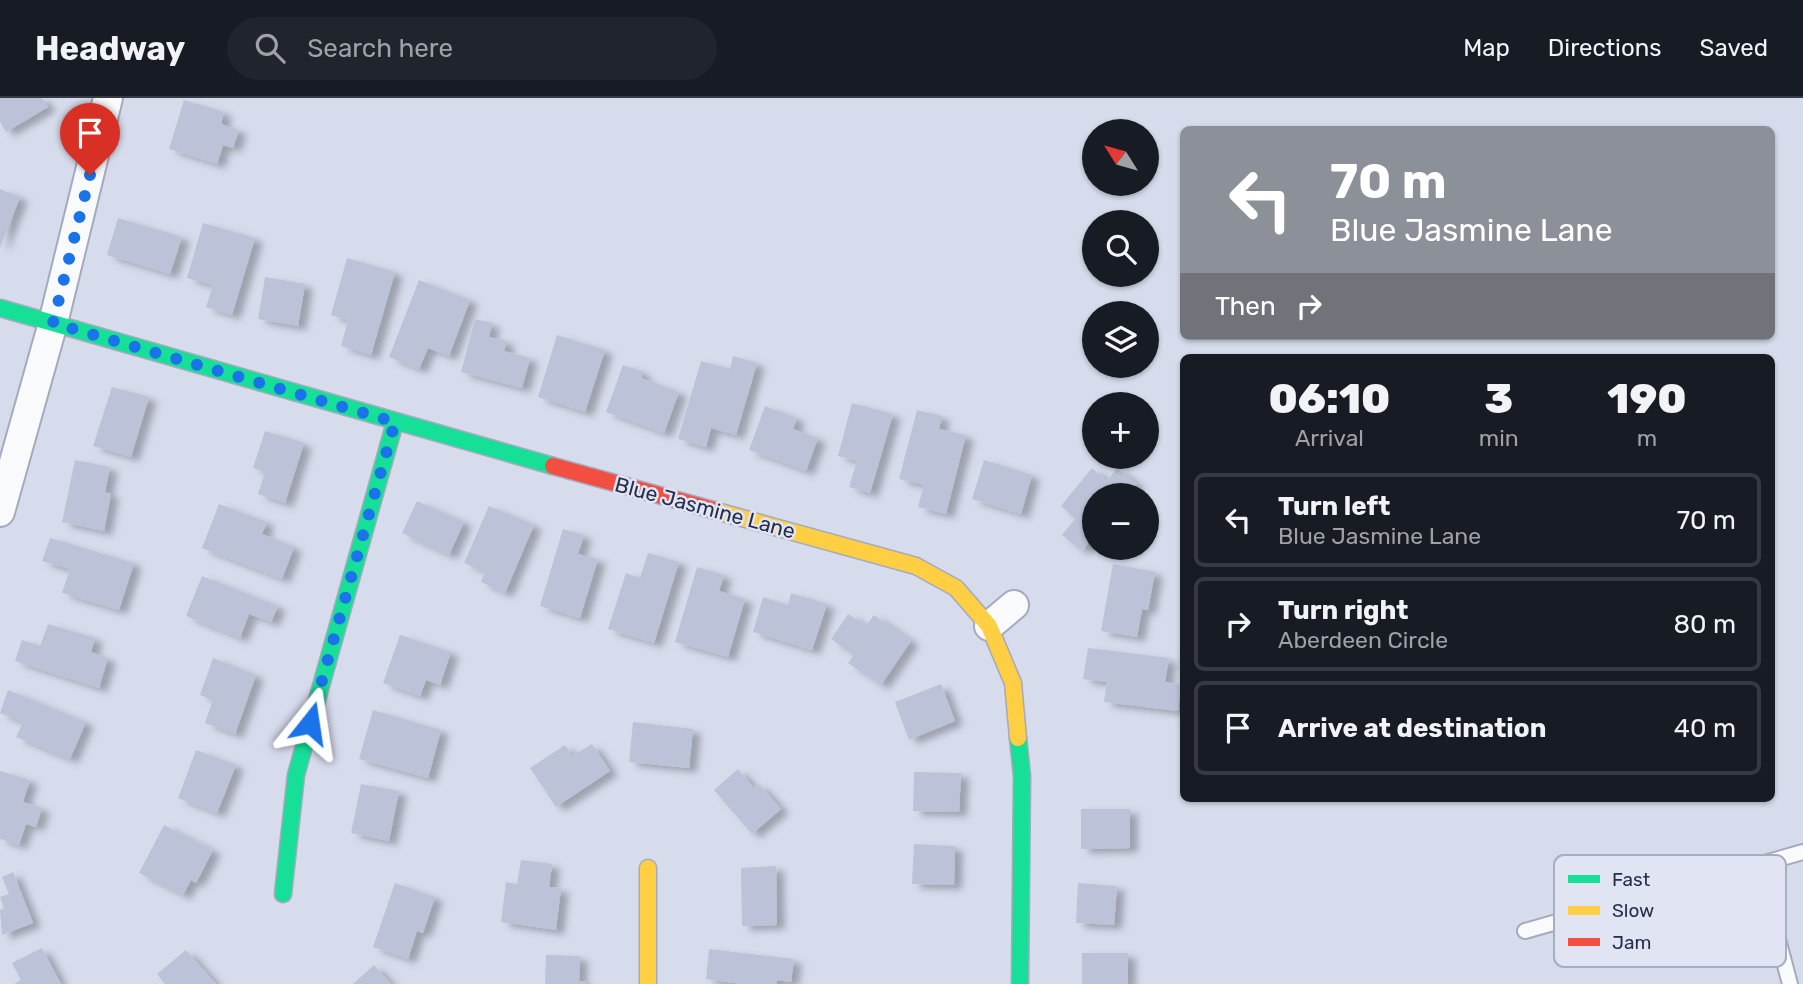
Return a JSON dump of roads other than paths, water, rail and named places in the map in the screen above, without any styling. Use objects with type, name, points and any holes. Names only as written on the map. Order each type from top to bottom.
[{"type":"street","points":[[0,512],[53,323],[108,98]]},
{"type":"street","name":"Blue Jasmine Lane","points":[[0,308],[395,422],[916,566],[956,588],[989,626],[1013,683],[1022,776],[1020,984]]},
{"type":"street","points":[[283,894],[296,775],[395,422]]},
{"type":"street","points":[[989,626],[1014,605]]},
{"type":"street","points":[[648,868],[648,984]]},
{"type":"lane","points":[[1786,857],[1803,852]]},
{"type":"lane","points":[[1525,931],[1554,923]]},
{"type":"lane","points":[[1785,967],[1790,984]]}]
